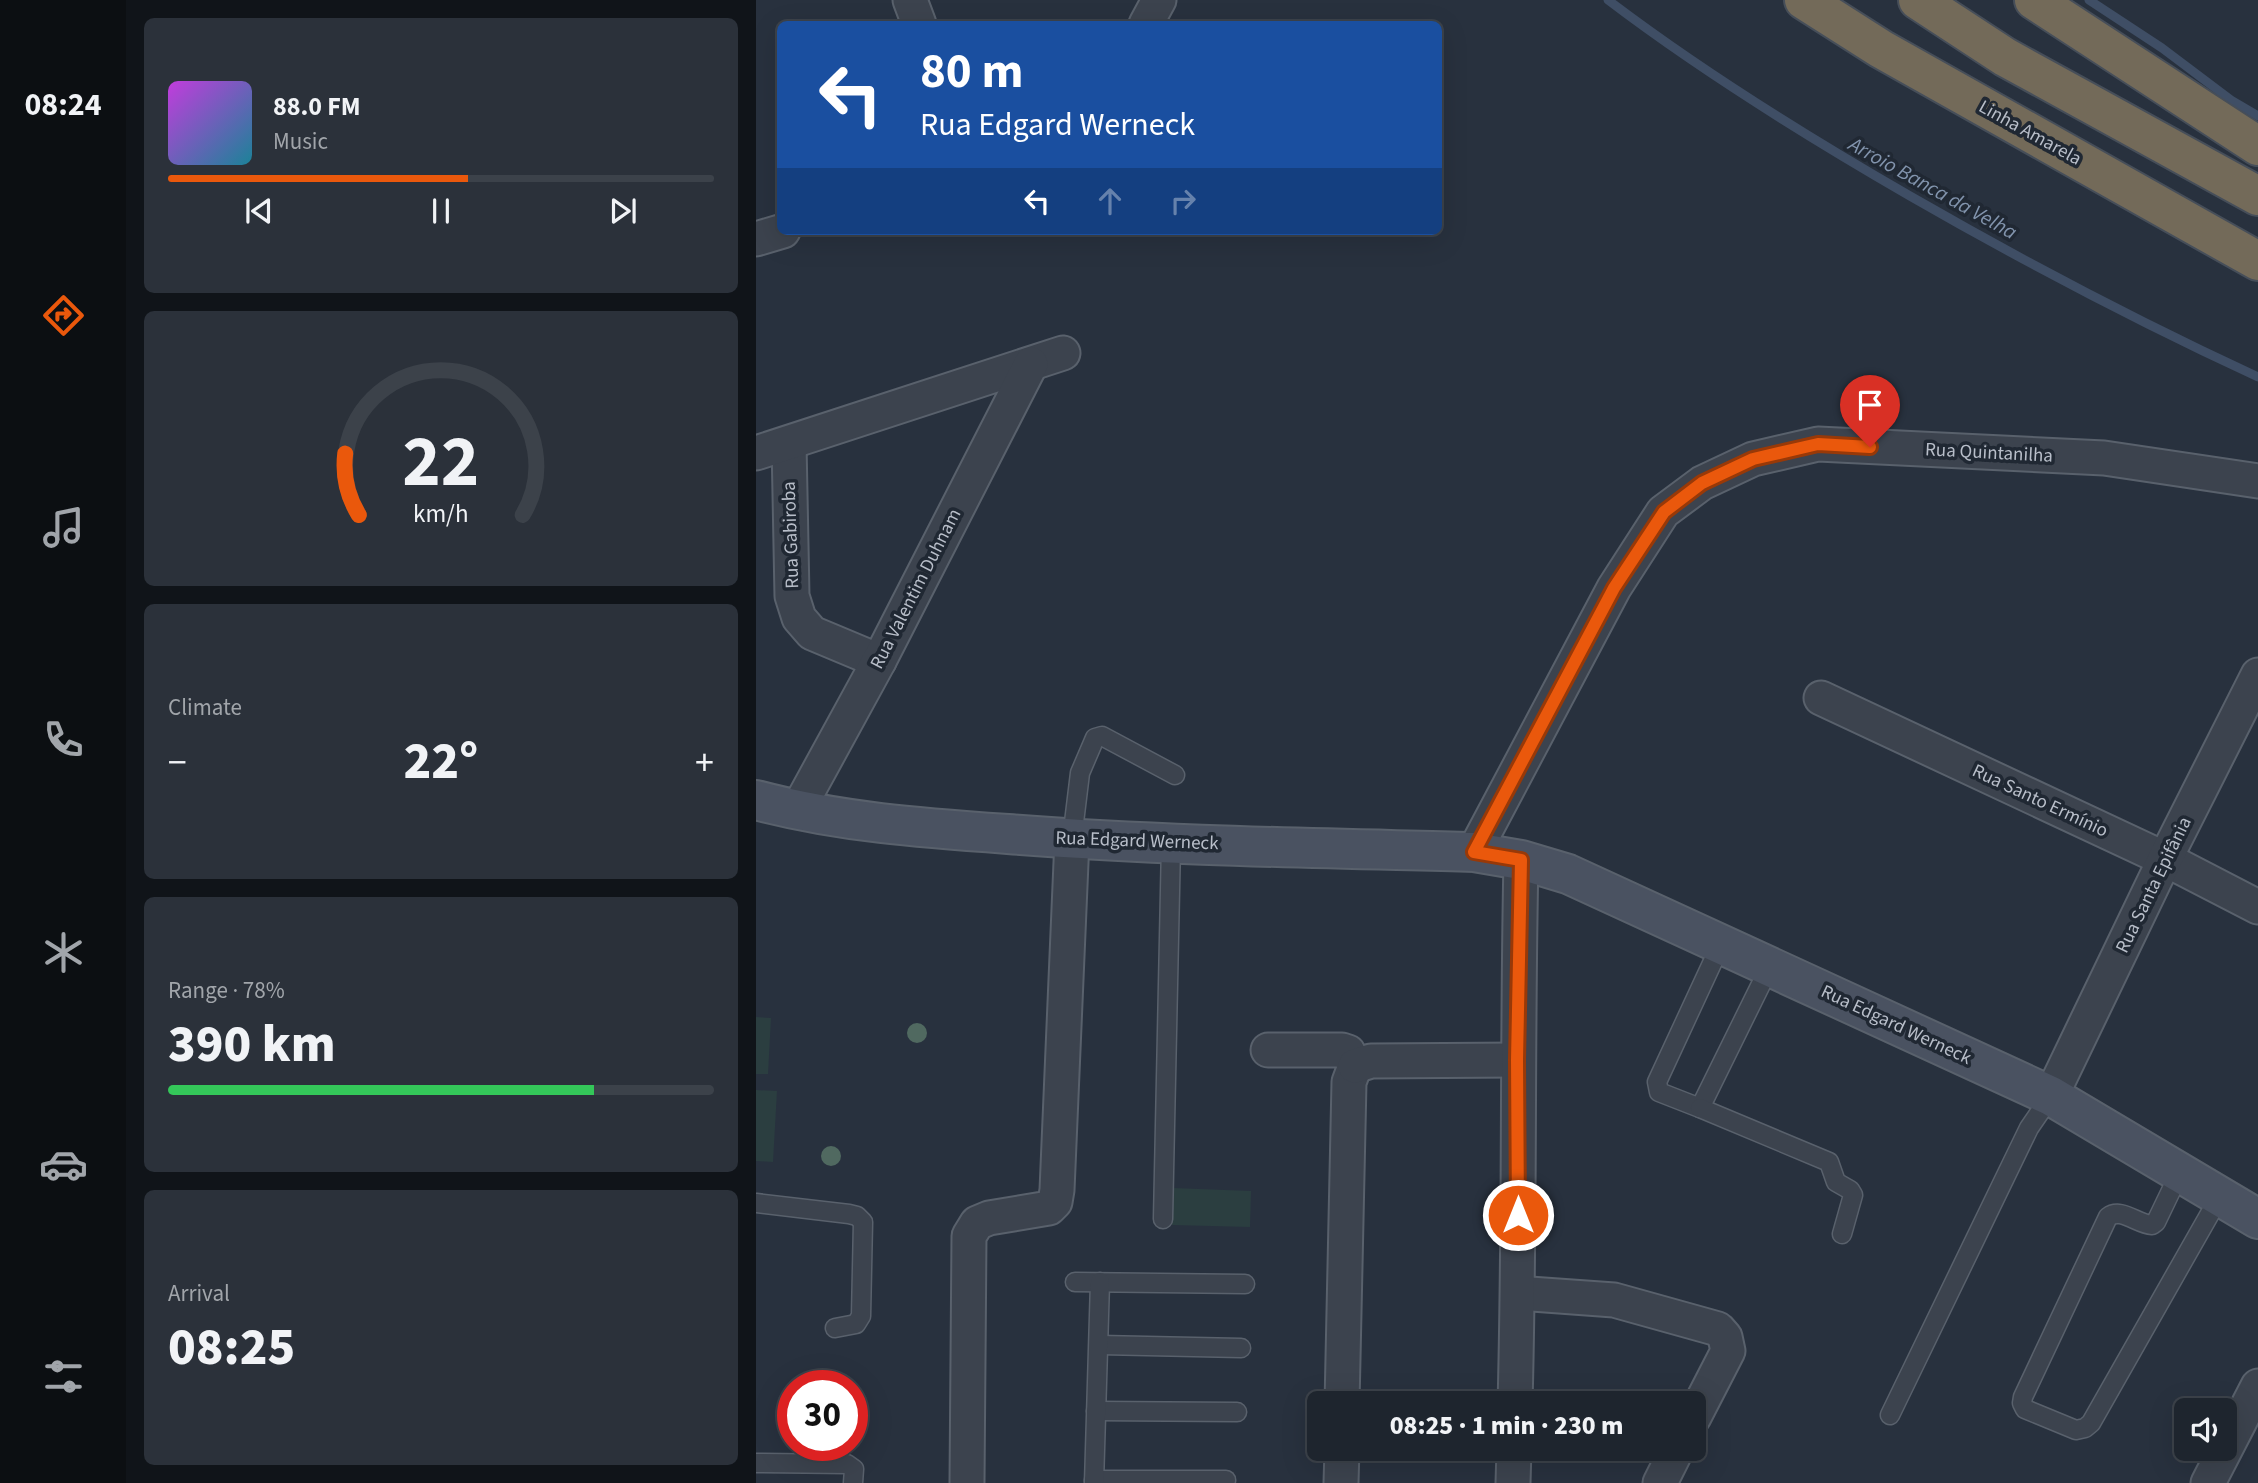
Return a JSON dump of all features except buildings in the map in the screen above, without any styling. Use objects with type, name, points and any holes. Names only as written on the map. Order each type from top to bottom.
[{"type":"highway","name":"Linha Amarela","points":[[1804,0],[1881,49],[2258,261]]},
{"type":"highway","points":[[1918,0],[2004,57],[2258,196]]},
{"type":"highway","points":[[2034,0],[2258,146]]},
{"type":"street","points":[[910,0],[918,21]]},
{"type":"street","points":[[1148,21],[1158,0]]},
{"type":"street","points":[[756,239],[777,233]]},
{"type":"street","points":[[756,453],[1063,353]]},
{"type":"street","name":"Rua Valentim Duhnam","points":[[797,811],[879,660],[1031,364]]},
{"type":"street","name":"Rua Gabiroba","points":[[789,443],[792,596],[799,618],[812,633],[879,660]]},
{"type":"street","name":"Rua Quintanilha","points":[[1474,852],[1614,588],[1664,512],[1702,483],[1753,459],[1818,444],[2104,458],[2258,481]]},
{"type":"street","name":"Rua Santa Epifânia","points":[[2051,1096],[2165,859],[2258,675]]},
{"type":"street","name":"Rua Santo Ermínio","points":[[1821,698],[2165,859],[2258,907]]},
{"type":"street","name":"Rua Edgard Werneck","points":[[756,800],[797,811],[912,827],[1171,844],[1474,852],[1521,860],[1568,874],[2051,1096],[2258,1219]]},
{"type":"street","points":[[967,1483],[969,1236],[976,1223],[989,1218],[1048,1208],[1055,1202],[1072,839]]},
{"type":"street","points":[[1516,1391],[1517,1060],[1521,860]]},
{"type":"street","points":[[1268,1050],[1342,1050],[1348,1052],[1356,1066]]},
{"type":"street","points":[[1342,1391],[1349,1082],[1356,1066],[1371,1061],[1517,1060]]},
{"type":"street","points":[[1518,1293],[1614,1300],[1718,1329],[1725,1337],[1728,1351],[1706,1394]]},
{"type":"street","points":[[2208,1483],[2258,1386]]},
{"type":"street","points":[[1341,1483],[1342,1461]]},
{"type":"street","points":[[1513,1483],[1514,1461]]},
{"type":"street","points":[[1660,1483],[1671,1461]]},
{"type":"lane","points":[[1072,839],[1080,773],[1098,736],[1175,775]]},
{"type":"lane","points":[[1163,1219],[1171,844]]},
{"type":"lane","points":[[1721,944],[1657,1082],[1659,1092],[1829,1162],[1836,1182],[1850,1190],[1853,1195],[1842,1234]]},
{"type":"lane","points":[[1700,1108],[1770,967]]},
{"type":"lane","points":[[1890,1415],[2029,1128],[2051,1096]]},
{"type":"lane","points":[[2180,1172],[2152,1225],[2147,1226],[2120,1214],[2113,1213],[2108,1217],[2023,1397],[2025,1409],[2076,1430],[2091,1423],[2220,1196]]},
{"type":"lane","points":[[756,1203],[849,1214],[858,1216],[863,1223],[861,1316],[856,1324],[835,1328]]},
{"type":"lane","points":[[1075,1282],[1245,1284]]},
{"type":"lane","points":[[1101,1282],[1094,1481],[1226,1480]]},
{"type":"lane","points":[[1100,1345],[1241,1348]]},
{"type":"lane","points":[[1096,1411],[1237,1412]]},
{"type":"lane","points":[[756,1463],[847,1464],[854,1469],[853,1483]]},
{"type":"shaded area","points":[[756,1017],[771,1018],[768,1074],[756,1074]]},
{"type":"shaded area","points":[[756,1090],[777,1091],[773,1162],[756,1161]]},
{"type":"shaded area","points":[[1173,1188],[1251,1191],[1250,1227],[1172,1225]]},
{"type":"waterway","name":"Arroio Banca da Velha","points":[[1608,0],[1756,103],[1910,196],[2082,290],[2258,377]]},
{"type":"waterway","points":[[2089,0],[2258,116]]},
{"type":"route","points":[[1518,1215],[1517,1060],[1521,860],[1474,852],[1614,588],[1664,512],[1702,483],[1753,459],[1818,444],[1870,447]]}]
